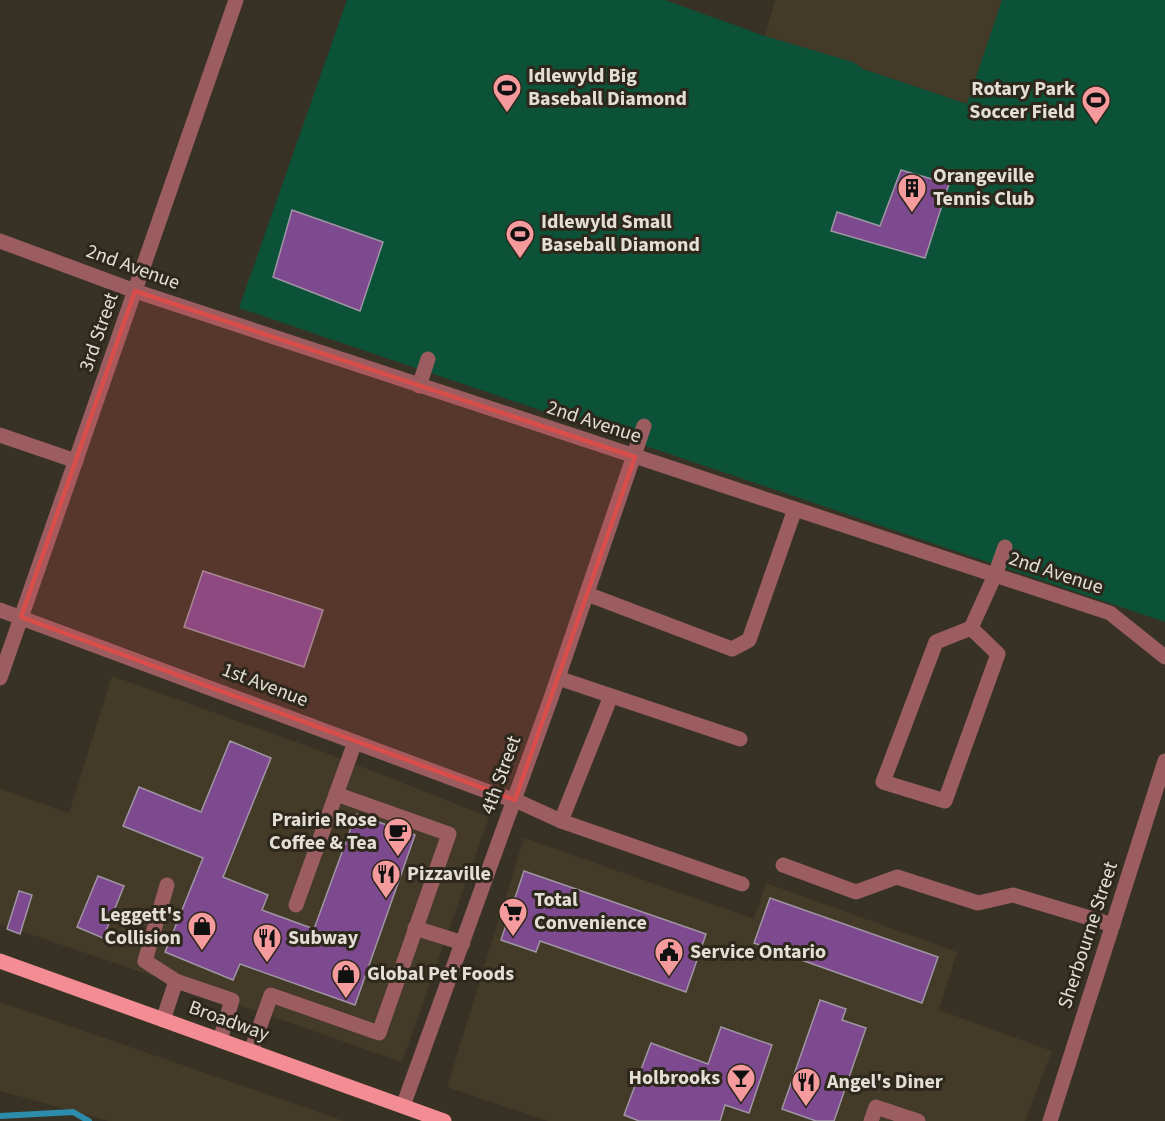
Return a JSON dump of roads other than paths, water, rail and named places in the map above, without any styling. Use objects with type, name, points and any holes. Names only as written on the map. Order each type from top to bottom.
[{"type":"main road","name":"Broadway","points":[[0,961],[444,1121]]},
{"type":"street","name":"3rd Street","points":[[0,678],[236,0]]},
{"type":"street","name":"2nd Avenue","points":[[0,241],[135,291],[1110,613],[1165,657]]},
{"type":"street","points":[[419,386],[428,359]]},
{"type":"street","name":"4th Street","points":[[403,1106],[515,800],[644,426]]},
{"type":"street","points":[[0,435],[76,461]]},
{"type":"street","points":[[587,594],[732,649],[750,640],[795,509]]},
{"type":"street","points":[[971,628],[998,654],[945,801],[883,782],[936,642],[971,628],[1005,547]]},
{"type":"street","name":"1st Avenue","points":[[0,610],[515,800],[561,821],[742,884]]},
{"type":"street","points":[[558,678],[740,739]]},
{"type":"street","points":[[561,821],[611,696]]},
{"type":"street","points":[[296,905],[355,742]]},
{"type":"street","name":"Sherbourne Street","points":[[1050,1121],[1165,761]]},
{"type":"street","points":[[251,1052],[271,995],[379,1033],[448,834],[336,794]]},
{"type":"street","points":[[783,865],[856,892],[897,877],[978,903],[1013,895],[1113,925]]},
{"type":"street","points":[[168,885],[145,961],[176,981],[232,1000],[220,1040]]},
{"type":"street","points":[[415,928],[463,943]]},
{"type":"street","points":[[163,1020],[176,981]]},
{"type":"street","points":[[871,1121],[876,1107],[918,1121]]},
{"type":"waterway","points":[[0,1116],[73,1112],[89,1121]]},
{"type":"place","name":"Idlewyld Big Baseball Diamond","points":[[507,114]]},
{"type":"place","name":"Rotary Park Soccer Field","points":[[1096,126]]},
{"type":"place","name":"Orangeville Tennis Club","points":[[912,214]]},
{"type":"place","name":"Idlewyld Small Baseball Diamond","points":[[520,260]]},
{"type":"place","name":"Prairie Rose Coffee & Tea","points":[[398,858]]},
{"type":"place","name":"Pizzaville","points":[[386,900]]},
{"type":"place","name":"Total Convenience","points":[[513,938]]},
{"type":"place","name":"Leggett's Collision","points":[[202,952]]},
{"type":"place","name":"Subway","points":[[267,964]]},
{"type":"place","name":"Service Ontario","points":[[669,978]]},
{"type":"place","name":"Global Pet Foods","points":[[346,1000]]},
{"type":"place","name":"Holbrooks","points":[[741,1104]]},
{"type":"place","name":"Angel's Diner","points":[[806,1108]]}]
